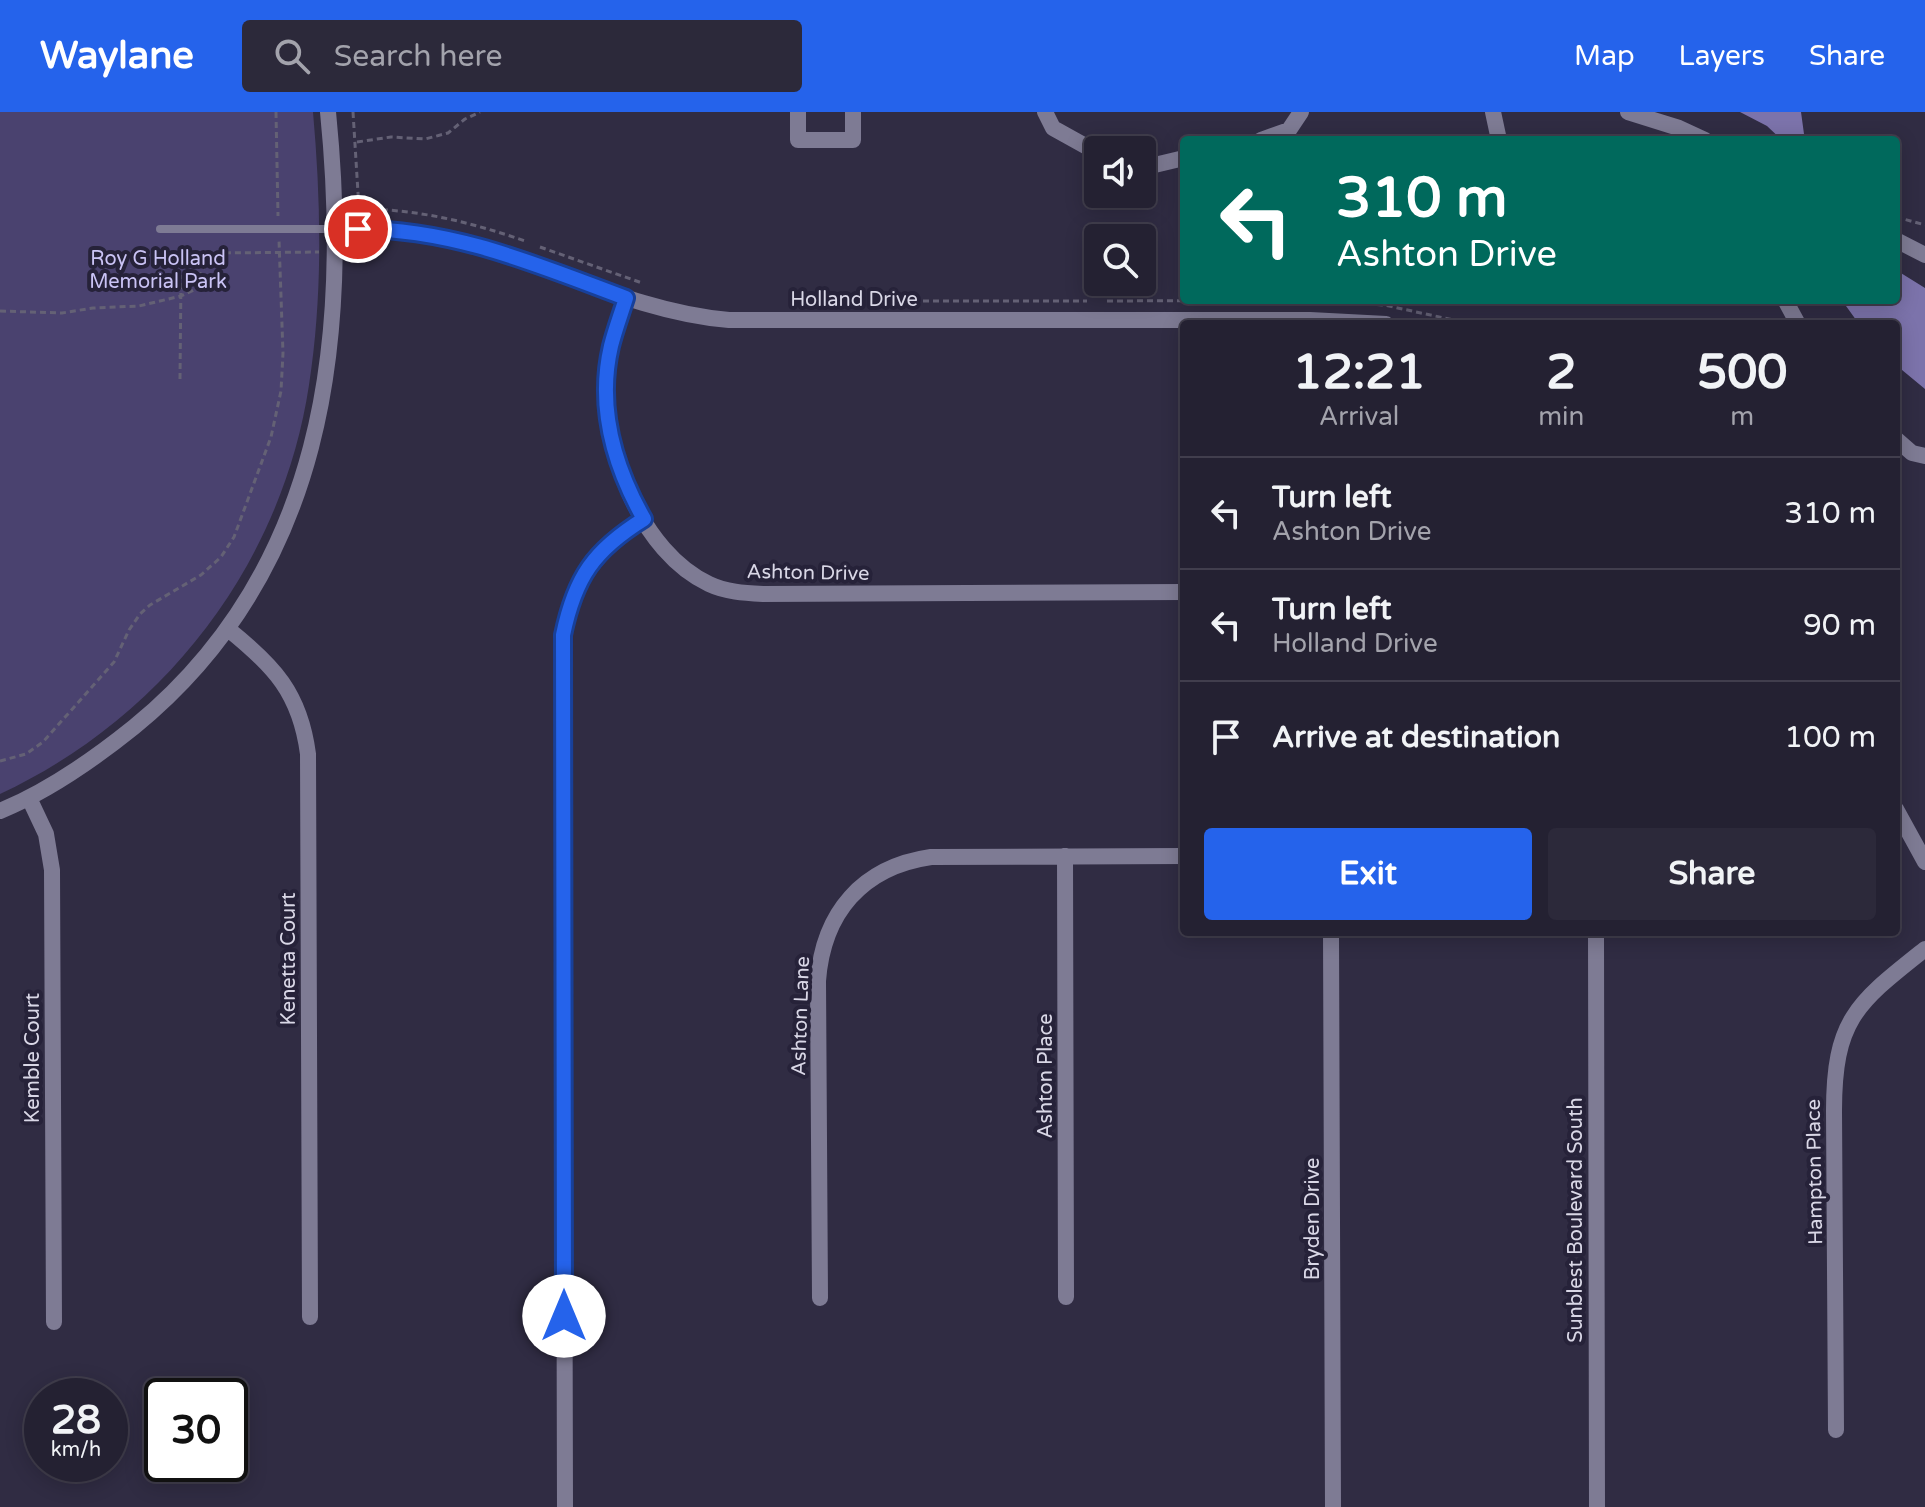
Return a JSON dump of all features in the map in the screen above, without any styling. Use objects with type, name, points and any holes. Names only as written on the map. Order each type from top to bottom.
[{"type":"street","points":[[0,811],[29,798],[109,748],[146,718],[189,677],[228,629],[271,557],[312,452],[326,383],[331,340],[335,229],[328,112]]},
{"type":"street","points":[[798,112],[798,140],[853,140],[853,112]]},
{"type":"street","points":[[1045,112],[1053,128],[1084,145]]},
{"type":"street","points":[[1272,136],[1289,130],[1301,112]]},
{"type":"street","points":[[1493,112],[1498,136]]},
{"type":"street","points":[[1628,112],[1677,134]]},
{"type":"street","points":[[1156,165],[1180,159]]},
{"type":"street","name":"Holland Drive","points":[[335,229],[415,231],[460,240],[626,298],[681,314],[729,320],[1310,320]]},
{"type":"street","points":[[1900,242],[1925,255]]},
{"type":"street","name":"Ashton Drive","points":[[626,298],[609,356],[606,382],[607,412],[618,463],[661,547],[679,565],[705,582],[735,592],[777,594],[1180,592]]},
{"type":"street","points":[[1900,442],[1912,453],[1925,456]]},
{"type":"street","points":[[565,1507],[563,635],[573,595],[588,567],[609,542],[644,519]]},
{"type":"street","name":"Kenetta Court","points":[[228,629],[267,662],[284,683],[299,714],[308,754],[310,1317]]},
{"type":"street","name":"Kemble Court","points":[[29,798],[46,834],[52,870],[54,1322]]},
{"type":"street","points":[[1900,816],[1925,862]]},
{"type":"street","name":"Ashton Lane","points":[[820,1298],[818,981],[821,954],[832,923],[848,899],[866,882],[883,872],[909,861],[943,856],[1180,856]]},
{"type":"street","name":"Ashton Place","points":[[1065,856],[1066,1297]]},
{"type":"street","name":"Bryden Drive","points":[[1331,936],[1333,1507]]},
{"type":"street","name":"Sunblest Boulevard South","points":[[1596,936],[1597,1507]]},
{"type":"street","name":"Hampton Place","points":[[1836,1430],[1836,1059],[1843,1035],[1856,1010],[1878,986],[1925,949]]},
{"type":"lane","points":[[160,229],[335,229]]},
{"type":"path","points":[[0,761],[26,754],[43,742],[114,662],[140,614],[206,571],[221,557],[234,537],[271,437],[281,391],[283,353],[276,112]]},
{"type":"path","points":[[353,112],[359,209],[431,214],[478,225],[652,287]]},
{"type":"path","points":[[357,142],[391,137],[425,139],[448,133],[480,112]]},
{"type":"path","points":[[1900,218],[1925,225]]},
{"type":"path","points":[[0,311],[62,313],[139,306],[181,296],[197,287],[204,266],[212,255],[225,252],[319,252]]},
{"type":"path","points":[[180,379],[181,275]]},
{"type":"path","points":[[883,301],[1180,300]]},
{"type":"path","points":[[1372,304],[1453,320]]},
{"type":"green space","name":"Roy G Holland Memorial Park","points":[[0,112],[313,112],[319,248],[314,351],[295,451],[272,514],[242,573],[206,628],[162,679],[113,723],[59,762],[0,794]]},
{"type":"shaded area","points":[[1740,112],[1801,112],[1804,134],[1778,136],[1767,126]]},
{"type":"shaded area","points":[[1900,272],[1925,288],[1925,389],[1900,368],[1900,320],[1856,320],[1846,306],[1900,304]]},
{"type":"route","points":[[358,229],[415,231],[460,240],[626,298],[609,356],[607,412],[618,463],[644,519],[609,542],[588,567],[569,607],[562,648],[564,1316]]}]
